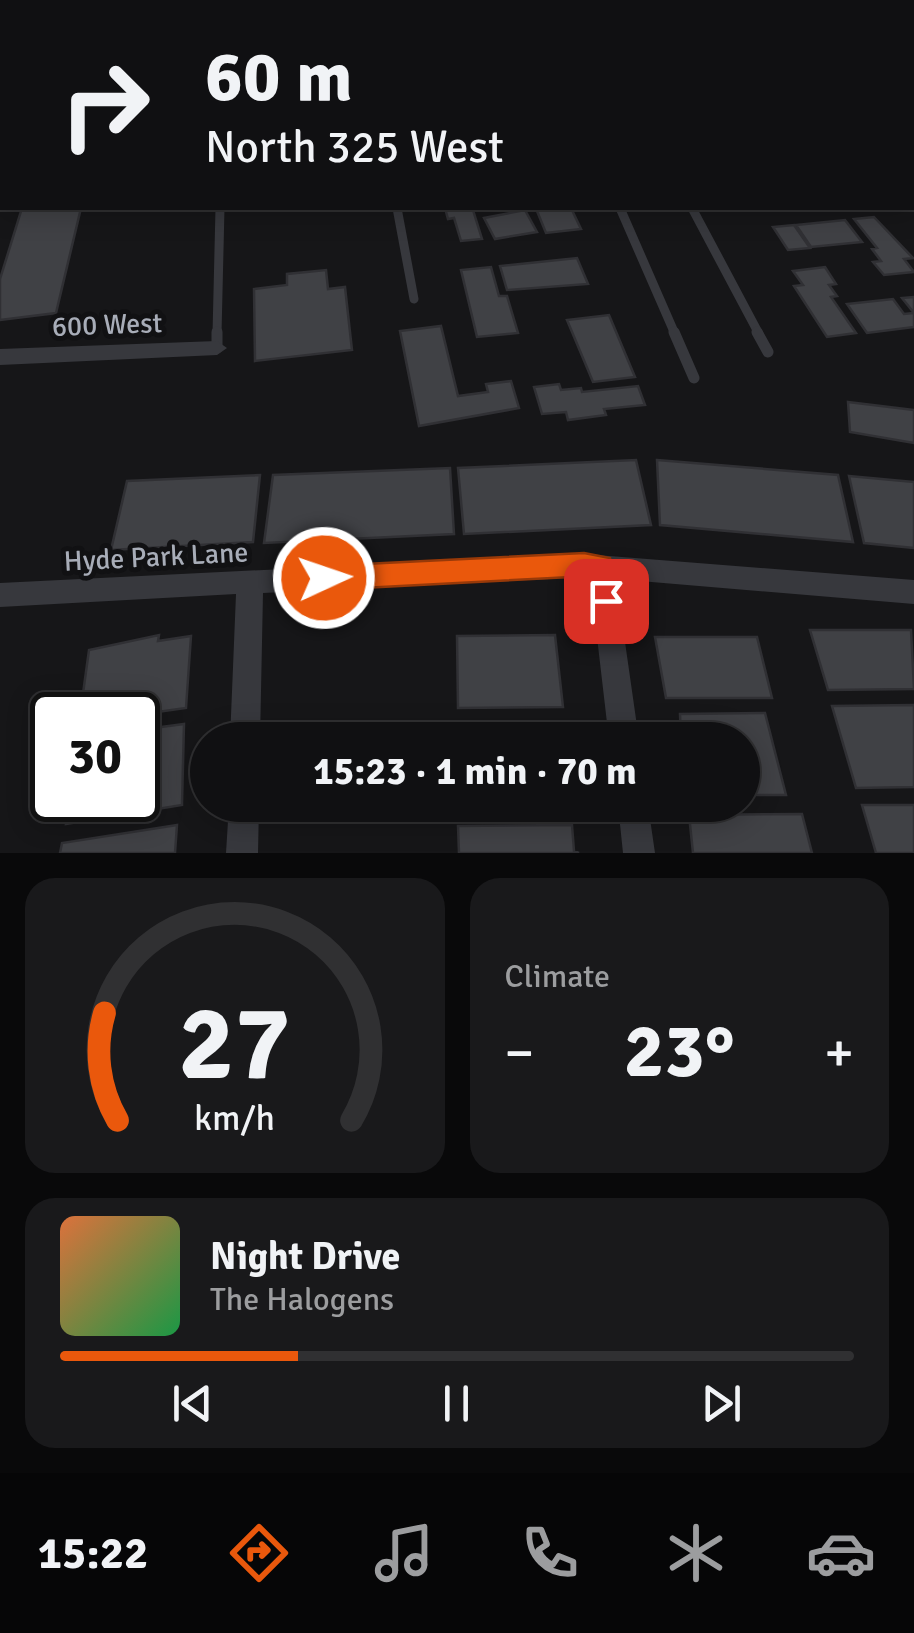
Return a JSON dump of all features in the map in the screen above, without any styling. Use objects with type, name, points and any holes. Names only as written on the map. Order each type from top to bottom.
[{"type":"street","name":"600 West","points":[[0,358],[217,348]]},
{"type":"street","name":"Hyde Park Lane","points":[[0,595],[601,566],[914,592]]},
{"type":"street","points":[[601,566],[622,722]]},
{"type":"street","points":[[246,722],[250,582]]},
{"type":"street","points":[[242,853],[243,822]]},
{"type":"street","points":[[635,822],[639,853]]},
{"type":"lane","points":[[217,348],[220,210]]},
{"type":"lane","points":[[396,210],[414,299]]},
{"type":"lane","points":[[621,210],[694,378]]},
{"type":"lane","points":[[693,210],[768,352]]},
{"type":"building","points":[[21,210],[81,210],[56,313],[0,320],[0,279]]},
{"type":"building","points":[[446,210],[473,210],[482,239],[461,241],[454,218],[448,219]]},
{"type":"building","points":[[525,210],[537,232],[495,239],[484,218]]},
{"type":"building","points":[[572,210],[581,229],[546,233],[537,211]]},
{"type":"building","points":[[874,217],[913,258],[904,259],[914,272],[884,275],[873,262],[881,261],[872,249],[877,248],[854,219]]},
{"type":"building","points":[[845,220],[862,242],[811,247],[796,225]]},
{"type":"building","points":[[794,225],[810,248],[788,250],[773,227]]},
{"type":"building","points":[[577,258],[588,284],[507,290],[500,266]]},
{"type":"building","points":[[491,267],[499,296],[507,296],[518,333],[477,337],[461,270]]},
{"type":"building","points":[[825,267],[836,284],[829,285],[837,296],[831,297],[856,333],[827,337],[794,286],[803,285],[793,271]]},
{"type":"building","points":[[326,270],[328,289],[345,287],[352,350],[255,361],[254,289],[287,285],[287,274]]},
{"type":"building","points":[[914,297],[914,313],[902,298]]},
{"type":"building","points":[[893,299],[904,314],[914,313],[914,327],[867,333],[847,304]]},
{"type":"building","points":[[609,315],[635,377],[593,382],[567,320]]},
{"type":"building","points":[[441,326],[458,396],[488,392],[486,384],[511,381],[519,408],[419,426],[400,331]]},
{"type":"building","points":[[559,384],[561,390],[581,388],[582,392],[638,386],[645,405],[604,409],[606,415],[568,420],[566,412],[542,414],[534,387]]},
{"type":"building","points":[[848,402],[914,410],[914,443],[850,432]]},
{"type":"building","points":[[636,460],[651,525],[464,534],[458,468]]},
{"type":"building","points":[[657,460],[838,475],[853,542],[660,525]]},
{"type":"building","points":[[450,468],[454,534],[264,543],[273,475]]},
{"type":"building","points":[[260,475],[253,542],[111,550],[127,481]]},
{"type":"building","points":[[849,476],[914,482],[914,548],[864,543]]},
{"type":"building","points":[[810,630],[911,630],[914,689],[828,690]]},
{"type":"building","points":[[159,635],[158,641],[191,636],[186,708],[160,712],[160,692],[83,692],[89,650]]},
{"type":"building","points":[[555,635],[563,707],[458,708],[457,636]]},
{"type":"building","points":[[655,637],[757,637],[772,698],[666,698]]},
{"type":"building","points":[[914,705],[914,787],[856,788],[832,706]]},
{"type":"building","points":[[765,713],[786,795],[760,795],[760,722],[680,722],[680,714]]},
{"type":"building","points":[[184,724],[182,805],[160,809],[160,727]]},
{"type":"building","points":[[862,805],[914,805],[914,853],[876,853]]},
{"type":"building","points":[[760,814],[802,814],[812,853],[693,853],[690,822],[760,822]]},
{"type":"building","points":[[177,825],[175,853],[60,853],[62,843]]},
{"type":"building","points":[[572,825],[574,851],[579,853],[459,853],[458,826]]},
{"type":"route","points":[[324,578],[584,564],[601,566],[606,601]]}]
